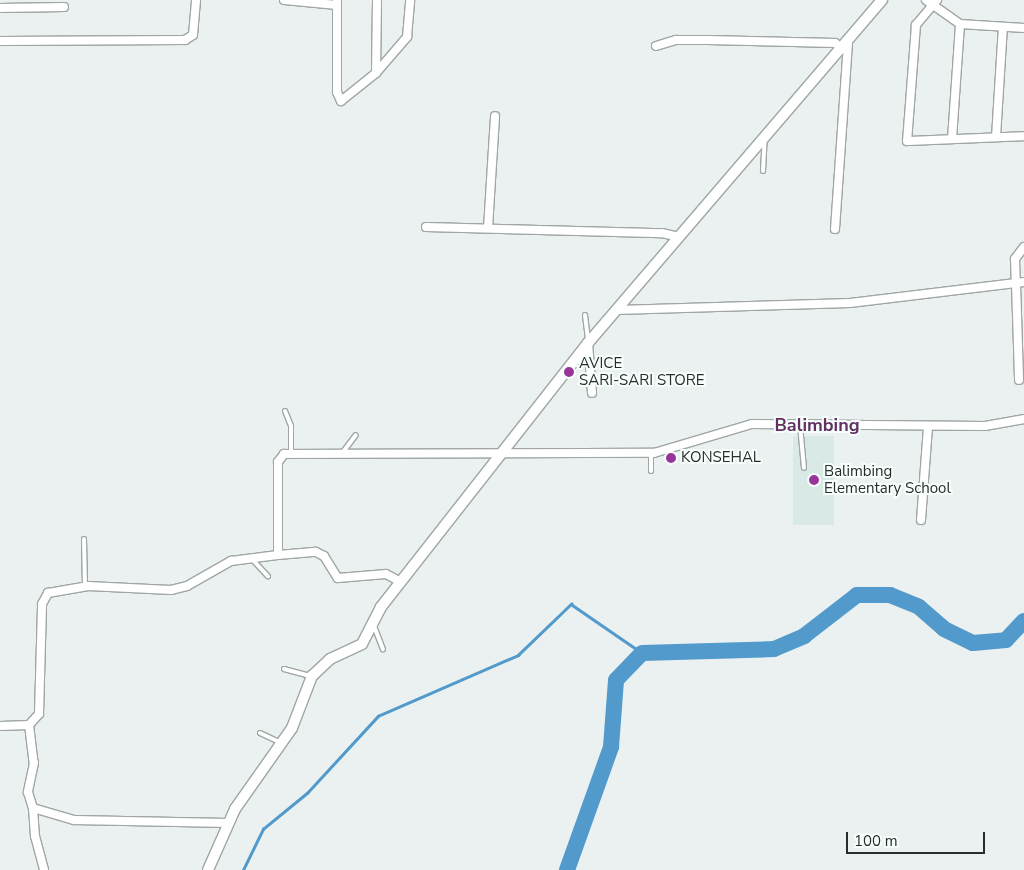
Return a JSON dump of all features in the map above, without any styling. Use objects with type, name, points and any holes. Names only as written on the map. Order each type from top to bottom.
[{"type":"street","points":[[0,40],[185,40],[193,35],[196,0]]},
{"type":"street","points":[[284,0],[337,3],[340,101],[376,73],[407,37],[410,0]]},
{"type":"street","points":[[376,0],[376,73]]},
{"type":"street","points":[[208,870],[228,823],[281,743],[305,699],[312,676],[330,659],[362,644],[373,624],[402,582],[498,456],[588,343],[846,45],[882,0]]},
{"type":"street","points":[[926,0],[935,3],[960,24],[1024,28]]},
{"type":"street","points":[[935,3],[916,26],[907,141],[1024,136]]},
{"type":"street","points":[[0,8],[64,7]]},
{"type":"street","points":[[952,139],[960,24]]},
{"type":"street","points":[[996,137],[1002,27]]},
{"type":"street","points":[[656,46],[676,40],[836,43],[846,45]]},
{"type":"street","points":[[835,229],[846,45]]},
{"type":"street","points":[[488,228],[496,116]]},
{"type":"street","points":[[426,227],[679,237]]},
{"type":"street","points":[[1019,380],[1020,283],[1015,259],[1024,247]]},
{"type":"street","points":[[617,310],[850,303],[1020,283]]},
{"type":"street","points":[[588,343],[592,392]]},
{"type":"street","points":[[278,555],[278,462],[291,452],[498,456],[652,453],[730,428],[800,425],[985,426],[1024,419]]},
{"type":"street","points":[[921,520],[928,426]]},
{"type":"street","points":[[44,870],[34,836],[33,808],[28,792],[34,763],[29,726],[42,704],[42,604],[48,593],[58,588],[85,586],[171,590],[187,586],[218,566],[251,558],[316,552],[324,556],[338,578],[386,574],[402,582]]},
{"type":"street","points":[[0,726],[29,726]]},
{"type":"street","points":[[33,808],[74,820],[228,823]]},
{"type":"lane","points":[[763,171],[765,138]]},
{"type":"lane","points":[[586,315],[588,343]]},
{"type":"lane","points":[[285,411],[291,426],[291,452]]},
{"type":"lane","points":[[800,425],[804,468]]},
{"type":"lane","points":[[342,452],[356,435]]},
{"type":"lane","points":[[650,471],[652,453]]},
{"type":"lane","points":[[84,539],[85,586]]},
{"type":"lane","points":[[251,558],[268,576]]},
{"type":"lane","points":[[373,624],[383,648]]},
{"type":"lane","points":[[284,669],[312,676]]},
{"type":"lane","points":[[260,733],[281,743]]},
{"type":"shaded area","name":"Balimbing Elementary School","points":[[793,436],[834,436],[834,525],[793,525]]},
{"type":"waterway","points":[[567,870],[611,747],[616,680],[642,653],[774,649],[804,636],[857,595],[890,595],[919,607],[944,629],[973,643],[1006,640],[1024,621]]},
{"type":"waterway","points":[[243,870],[263,829],[307,793],[378,716],[518,655],[571,604],[642,653]]},
{"type":"place","name":"AVICE SARI-SARI STORE","points":[[569,372]]},
{"type":"place","name":"KONSEHAL","points":[[671,458]]},
{"type":"place","name":"Balimbing Elementary School","points":[[814,480]]},
{"type":"district","name":"Balimbing","points":[[817,425]]}]
